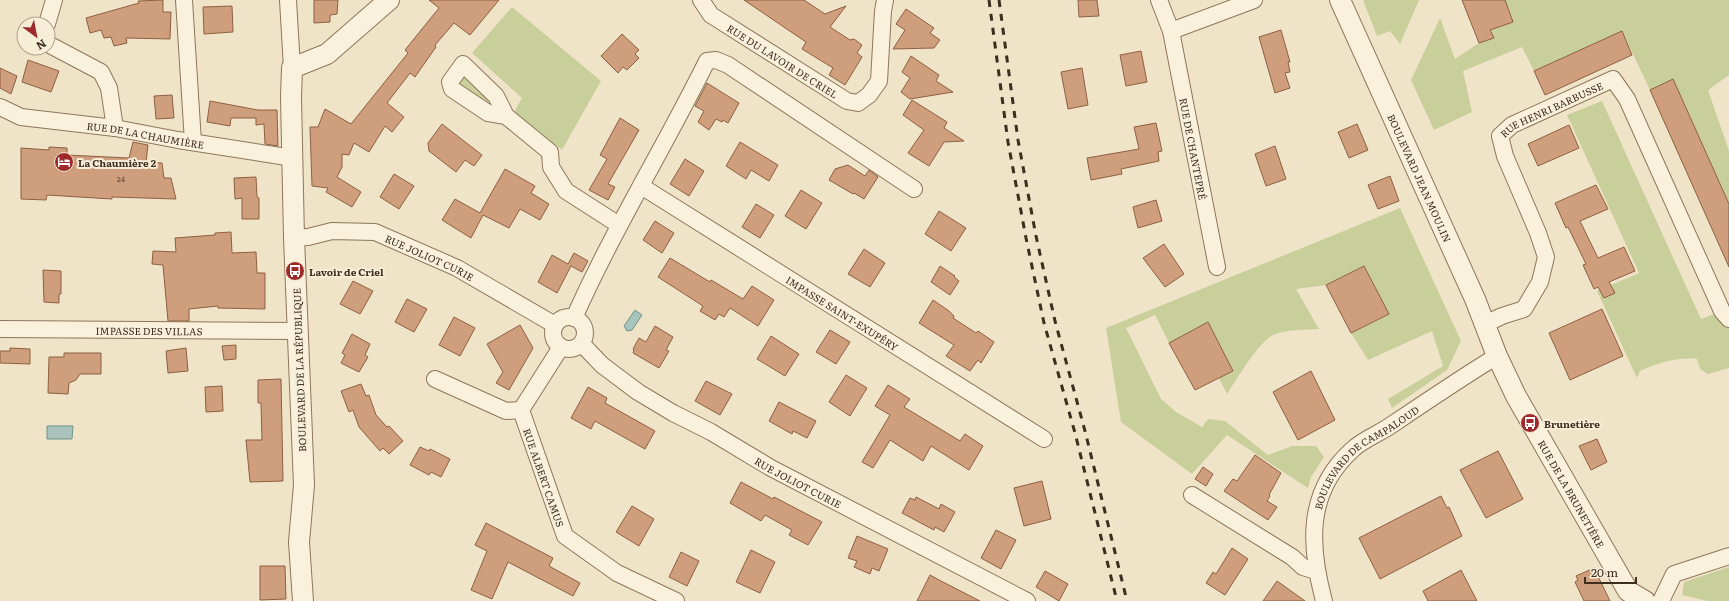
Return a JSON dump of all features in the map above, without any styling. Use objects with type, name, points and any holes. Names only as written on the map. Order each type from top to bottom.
[{"type":"street","points":[[49,16],[54,0]]},
{"type":"street","points":[[184,0],[193,142]]},
{"type":"street","points":[[288,0],[292,68],[327,54],[389,0]]},
{"type":"street","name":"RUE DU LAVOIR DE CRIEL","points":[[701,0],[711,15],[847,102],[858,103],[869,95],[879,81],[882,11],[884,0]]},
{"type":"street","name":"RUE DE CHANTEPRÉ","points":[[1159,0],[1171,31],[1217,267]]},
{"type":"street","points":[[1171,31],[1254,0]]},
{"type":"street","name":"BOULEVARD JEAN MOULIN","points":[[1340,0],[1485,324],[1497,356]]},
{"type":"street","points":[[56,48],[101,72],[109,88],[115,128]]},
{"type":"street","points":[[574,318],[619,225],[684,107],[707,61],[716,60],[728,65],[914,189]]},
{"type":"street","name":"BOULEVARD DE LA RÉPUBLIQUE","points":[[292,68],[291,97],[294,238],[304,485],[299,542],[303,601]]},
{"type":"street","name":"RUE HENRI BARBUSSE","points":[[1485,324],[1502,316],[1524,309],[1540,282],[1546,257],[1538,233],[1505,156],[1500,136],[1512,125],[1613,79],[1627,99],[1722,310],[1729,319]]},
{"type":"street","name":"RUE DE LA CHAUMIÈRE","points":[[0,107],[21,117],[115,128],[293,158]]},
{"type":"street","points":[[506,116],[550,152],[551,167],[566,191],[619,225]]},
{"type":"street","name":"IMPASSE SAINT-EXUPÉRY","points":[[641,186],[1044,439]]},
{"type":"street","name":"RUE JOLIOT CURIE","points":[[294,238],[308,237],[332,231],[375,232],[456,268],[555,325]]},
{"type":"street","points":[[565,318],[574,318],[583,325],[585,330],[582,344],[570,349],[561,347],[554,339],[553,334],[555,325],[565,318]]},
{"type":"street","name":"IMPASSE DES VILLAS","points":[[0,329],[297,331]]},
{"type":"street","name":"RUE JOLIOT CURIE","points":[[582,344],[602,365],[638,392],[673,413],[711,432],[772,468],[1027,601]]},
{"type":"street","points":[[435,379],[506,411],[521,410],[561,347]]},
{"type":"street","name":"BOULEVARD DE CAMPALOUD","points":[[1324,601],[1316,571],[1314,544],[1315,517],[1319,500],[1327,482],[1339,463],[1353,448],[1386,429],[1450,384],[1497,356]]},
{"type":"street","name":"RUE DE LA BRUNETIÈRE","points":[[1497,356],[1530,424],[1625,596],[1645,601]]},
{"type":"street","name":"RUE ALBERT CAMUS","points":[[521,410],[565,536],[618,574],[676,601]]},
{"type":"street","points":[[1192,495],[1292,557],[1303,567],[1316,571]]},
{"type":"street","points":[[1661,601],[1674,574],[1729,556]]},
{"type":"green space","points":[[1363,0],[1419,0],[1400,44],[1390,31],[1377,36]]},
{"type":"green space","points":[[1505,0],[1729,0],[1729,75],[1708,90],[1729,151],[1729,204],[1673,80],[1650,90],[1622,31],[1534,71],[1522,47],[1463,71],[1472,112],[1434,130],[1411,80],[1440,18],[1455,59],[1479,43],[1494,38],[1490,30]]},
{"type":"green space","points":[[512,7],[601,81],[562,150],[514,112],[522,98],[472,53]]},
{"type":"green space","points":[[466,74],[490,99],[487,103],[456,83]]},
{"type":"green space","points":[[1602,101],[1701,319],[1722,311],[1729,319],[1729,368],[1708,374],[1700,369],[1697,359],[1682,359],[1661,363],[1640,371],[1637,378],[1597,291],[1639,273],[1567,115]]},
{"type":"green space","points":[[1400,208],[1461,341],[1447,370],[1392,408],[1388,399],[1443,366],[1432,331],[1368,360],[1351,333],[1389,314],[1364,266],[1326,285],[1296,289],[1319,329],[1278,333],[1267,339],[1254,353],[1227,394],[1219,378],[1169,343],[1155,315],[1126,328],[1161,399],[1176,412],[1202,427],[1208,419],[1225,421],[1268,455],[1292,446],[1316,446],[1324,457],[1311,477],[1308,488],[1227,435],[1192,474],[1121,422],[1106,328]]},
{"type":"green space","points":[[1729,567],[1729,601],[1707,601],[1682,595],[1684,582]]},
{"type":"water","points":[[635,310],[642,315],[632,330],[627,331],[624,326]]},
{"type":"water","points":[[47,426],[73,426],[72,439],[47,439]]},
{"type":"building","points":[[163,0],[163,12],[171,12],[170,39],[126,38],[127,43],[114,46],[111,37],[104,38],[101,30],[90,33],[86,18],[139,3],[138,1]]},
{"type":"building","points":[[314,0],[338,0],[337,14],[330,15],[330,22],[314,23]]},
{"type":"building","points":[[429,0],[499,0],[470,35],[454,23],[435,45],[436,47],[415,77],[410,73],[387,103],[404,117],[392,132],[385,126],[369,152],[354,143],[349,155],[342,154],[342,167],[337,177],[361,192],[352,207],[326,192],[328,188],[312,186],[310,127],[318,127],[325,109],[351,124],[408,53],[405,50],[439,8]]},
{"type":"building","points":[[744,0],[804,0],[825,14],[846,6],[830,27],[850,40],[854,39],[862,45],[857,53],[862,57],[845,85],[829,75],[833,68],[802,49],[806,42]]},
{"type":"building","points":[[1078,0],[1097,0],[1099,16],[1079,17]]},
{"type":"building","points":[[1462,0],[1505,0],[1513,22],[1490,30],[1494,38],[1479,43]]},
{"type":"building","points":[[232,6],[233,32],[204,34],[203,7]]},
{"type":"building","points":[[906,9],[934,28],[930,33],[940,40],[934,48],[893,49],[905,30],[896,24]]},
{"type":"building","points":[[1281,30],[1290,62],[1288,62],[1290,72],[1285,73],[1290,88],[1275,93],[1259,37]]},
{"type":"building","points":[[1622,31],[1632,55],[1545,95],[1534,71]]},
{"type":"building","points":[[622,34],[639,50],[635,54],[639,58],[627,70],[623,67],[618,73],[601,56]]},
{"type":"building","points":[[1141,51],[1147,82],[1126,86],[1120,55]]},
{"type":"building","points":[[911,56],[939,75],[936,81],[953,92],[910,99],[901,92],[910,78],[902,72]]},
{"type":"building","points":[[28,60],[59,71],[51,92],[22,82]]},
{"type":"building","points":[[0,68],[17,76],[11,94],[0,88]]},
{"type":"building","points":[[1082,68],[1088,105],[1068,109],[1061,72]]},
{"type":"building","points":[[1673,79],[1729,204],[1729,267],[1650,90]]},
{"type":"building","points":[[707,83],[739,103],[728,123],[723,120],[722,122],[716,119],[709,130],[698,122],[704,111],[695,106]]},
{"type":"building","points":[[172,95],[174,118],[156,119],[154,96]]},
{"type":"building","points":[[912,100],[947,122],[944,128],[964,141],[944,142],[929,166],[908,153],[924,130],[903,115]]},
{"type":"building","points":[[210,101],[258,110],[277,110],[278,146],[265,144],[264,124],[256,125],[256,118],[231,118],[230,126],[207,122]]},
{"type":"building","points":[[620,118],[639,130],[608,184],[615,187],[608,200],[589,190],[607,159],[600,155]]},
{"type":"building","points":[[1156,123],[1162,151],[1158,152],[1159,161],[1121,169],[1122,174],[1091,180],[1087,158],[1139,149],[1134,127]]},
{"type":"building","points":[[442,124],[482,155],[474,166],[465,160],[456,172],[429,151],[428,143]]},
{"type":"building","points":[[1357,124],[1368,150],[1349,158],[1338,132]]},
{"type":"building","points":[[1569,125],[1579,148],[1538,166],[1528,144]]},
{"type":"building","points":[[133,142],[148,145],[146,162],[162,163],[164,178],[171,178],[176,199],[112,197],[112,199],[47,195],[46,200],[21,199],[21,148],[49,150],[49,147],[67,148],[67,155],[129,158]]},
{"type":"building","points":[[740,142],[778,165],[769,181],[751,170],[746,179],[726,166]]},
{"type":"building","points":[[1275,146],[1286,179],[1266,186],[1255,154]]},
{"type":"building","points":[[685,159],[704,171],[689,196],[670,184]]},
{"type":"building","points":[[848,165],[865,176],[869,170],[878,177],[864,199],[829,180],[835,169]]},
{"type":"building","points":[[505,169],[535,186],[531,193],[549,204],[540,220],[520,209],[509,228],[483,215],[471,238],[442,220],[455,199],[480,213]]},
{"type":"building","points":[[394,174],[414,186],[399,209],[380,197]]},
{"type":"building","points":[[1390,176],[1399,201],[1378,209],[1368,185]]},
{"type":"building","points":[[256,177],[257,197],[259,198],[259,219],[242,219],[242,198],[235,199],[234,178]]},
{"type":"building","points":[[1596,185],[1608,209],[1580,221],[1598,258],[1624,247],[1635,271],[1609,282],[1615,293],[1604,298],[1598,287],[1594,289],[1583,265],[1586,264],[1568,227],[1566,228],[1555,203]]},
{"type":"building","points":[[801,190],[822,203],[806,229],[785,216]]},
{"type":"building","points":[[1156,200],[1162,221],[1138,228],[1133,207]]},
{"type":"building","points":[[756,204],[774,215],[760,238],[742,227]]},
{"type":"building","points":[[939,211],[966,228],[951,251],[925,234]]},
{"type":"building","points":[[655,221],[674,233],[662,253],[643,240]]},
{"type":"building","points":[[231,232],[232,253],[256,252],[257,273],[265,273],[265,309],[218,308],[218,306],[189,309],[189,321],[168,321],[163,265],[152,264],[153,251],[176,252],[175,238],[215,235],[215,233]]},
{"type":"building","points":[[1164,244],[1184,274],[1165,287],[1143,258]]},
{"type":"building","points":[[864,249],[885,263],[870,287],[848,274]]},
{"type":"building","points":[[574,253],[588,261],[582,272],[571,266],[557,293],[538,282],[552,255],[568,264]]},
{"type":"building","points":[[670,258],[710,282],[711,280],[743,299],[752,286],[774,300],[758,326],[730,308],[724,317],[719,314],[715,320],[700,311],[703,306],[658,277]]},
{"type":"building","points":[[940,266],[955,276],[954,277],[959,281],[950,295],[931,282]]},
{"type":"building","points":[[1364,266],[1389,314],[1351,333],[1326,285]]},
{"type":"building","points":[[43,270],[61,271],[61,294],[59,294],[59,303],[44,302]]},
{"type":"building","points":[[353,281],[373,291],[360,314],[340,304]]},
{"type":"building","points":[[407,299],[427,309],[414,332],[395,322]]},
{"type":"building","points":[[933,300],[949,311],[954,316],[953,318],[976,333],[978,331],[994,342],[981,363],[978,360],[970,371],[946,356],[954,345],[919,323]]},
{"type":"building","points":[[1602,309],[1623,356],[1570,380],[1549,333]]},
{"type":"building","points":[[454,317],[475,328],[460,356],[439,345]]},
{"type":"building","points":[[1208,322],[1233,371],[1195,390],[1169,343]]},
{"type":"building","points":[[520,325],[533,348],[509,390],[496,383],[503,372],[487,344]]},
{"type":"building","points":[[655,326],[673,337],[666,350],[669,351],[659,368],[633,353],[633,349],[639,338],[646,342]]},
{"type":"building","points":[[830,330],[850,342],[836,364],[816,352]]},
{"type":"building","points":[[352,334],[370,344],[365,355],[368,357],[359,372],[341,363],[345,355],[342,353]]},
{"type":"building","points":[[771,336],[799,354],[785,376],[757,359]]},
{"type":"building","points":[[236,345],[236,359],[224,360],[222,346]]},
{"type":"building","points":[[10,348],[30,349],[30,364],[0,363],[0,351],[10,351]]},
{"type":"building","points":[[186,348],[188,371],[168,373],[166,351]]},
{"type":"building","points":[[64,353],[101,353],[101,374],[80,374],[76,380],[69,383],[68,394],[48,393],[49,357],[64,357]]},
{"type":"building","points":[[1311,371],[1335,420],[1298,440],[1273,392]]},
{"type":"building","points":[[846,375],[867,388],[850,416],[829,402]]},
{"type":"building","points":[[281,379],[283,481],[250,482],[246,440],[262,440],[261,403],[258,403],[258,380]]},
{"type":"building","points":[[706,381],[732,394],[720,415],[695,401]]},
{"type":"building","points":[[361,384],[366,396],[369,395],[376,415],[403,441],[389,454],[383,448],[380,451],[359,427],[353,410],[349,412],[341,391]]},
{"type":"building","points":[[888,385],[910,399],[904,407],[960,441],[965,434],[983,446],[969,470],[931,446],[923,461],[890,440],[873,468],[862,462],[890,415],[875,406]]},
{"type":"building","points":[[222,386],[223,411],[206,412],[205,387]]},
{"type":"building","points":[[588,387],[607,398],[605,403],[655,431],[645,449],[595,421],[591,429],[571,418]]},
{"type":"building","points":[[779,402],[816,421],[807,438],[793,431],[792,434],[769,421]]},
{"type":"building","points":[[1597,439],[1607,462],[1591,470],[1579,446]]},
{"type":"building","points":[[420,447],[429,451],[430,449],[450,459],[441,477],[431,472],[429,475],[410,465]]},
{"type":"building","points":[[1498,451],[1523,499],[1486,518],[1460,470]]},
{"type":"building","points":[[1255,455],[1281,473],[1267,501],[1277,507],[1268,520],[1224,491],[1233,479],[1237,481]]},
{"type":"building","points":[[1203,467],[1213,474],[1206,486],[1195,479]]},
{"type":"building","points":[[1042,481],[1051,519],[1024,526],[1014,488]]},
{"type":"building","points":[[741,482],[822,522],[808,545],[789,535],[792,530],[765,515],[761,521],[730,503]]},
{"type":"building","points":[[1441,496],[1447,508],[1449,507],[1462,536],[1380,579],[1359,538]]},
{"type":"building","points":[[916,497],[939,509],[941,504],[955,512],[944,532],[935,527],[934,530],[902,513],[910,498],[915,500]]},
{"type":"building","points":[[632,506],[654,519],[639,546],[616,532]]},
{"type":"building","points":[[486,523],[553,558],[549,566],[580,583],[573,596],[508,562],[492,599],[471,590],[487,551],[475,545]]},
{"type":"building","points":[[996,530],[1016,540],[1001,569],[981,558]]},
{"type":"building","points":[[857,536],[888,549],[879,571],[872,568],[870,574],[854,567],[857,561],[848,558]]},
{"type":"building","points":[[1232,548],[1248,559],[1225,595],[1206,583],[1213,572],[1216,574]]},
{"type":"building","points":[[751,550],[775,562],[760,593],[736,582]]},
{"type":"building","points":[[681,552],[699,561],[687,586],[669,577]]},
{"type":"building","points":[[260,566],[285,566],[286,599],[260,600]]},
{"type":"building","points":[[1594,568],[1610,601],[1584,601],[1575,582],[1578,580],[1576,576]]},
{"type":"building","points":[[1461,570],[1477,601],[1428,601],[1423,591]]},
{"type":"building","points":[[1045,571],[1068,584],[1059,601],[1036,587]]},
{"type":"building","points":[[930,575],[939,580],[980,601],[917,601]]},
{"type":"building","points":[[1277,581],[1305,601],[1263,601]]},
{"type":"railway","points":[[989,0],[1008,142],[1044,323],[1075,433],[1117,601]]},
{"type":"railway","points":[[999,0],[1018,140],[1036,236],[1055,321],[1085,431],[1127,601]]},
{"type":"place","name":"La Chaumière 2","points":[[64,162]]},
{"type":"place","name":"Lavoir de Criel","points":[[295,271]]},
{"type":"place","name":"Brunetière","points":[[1530,423]]}]
